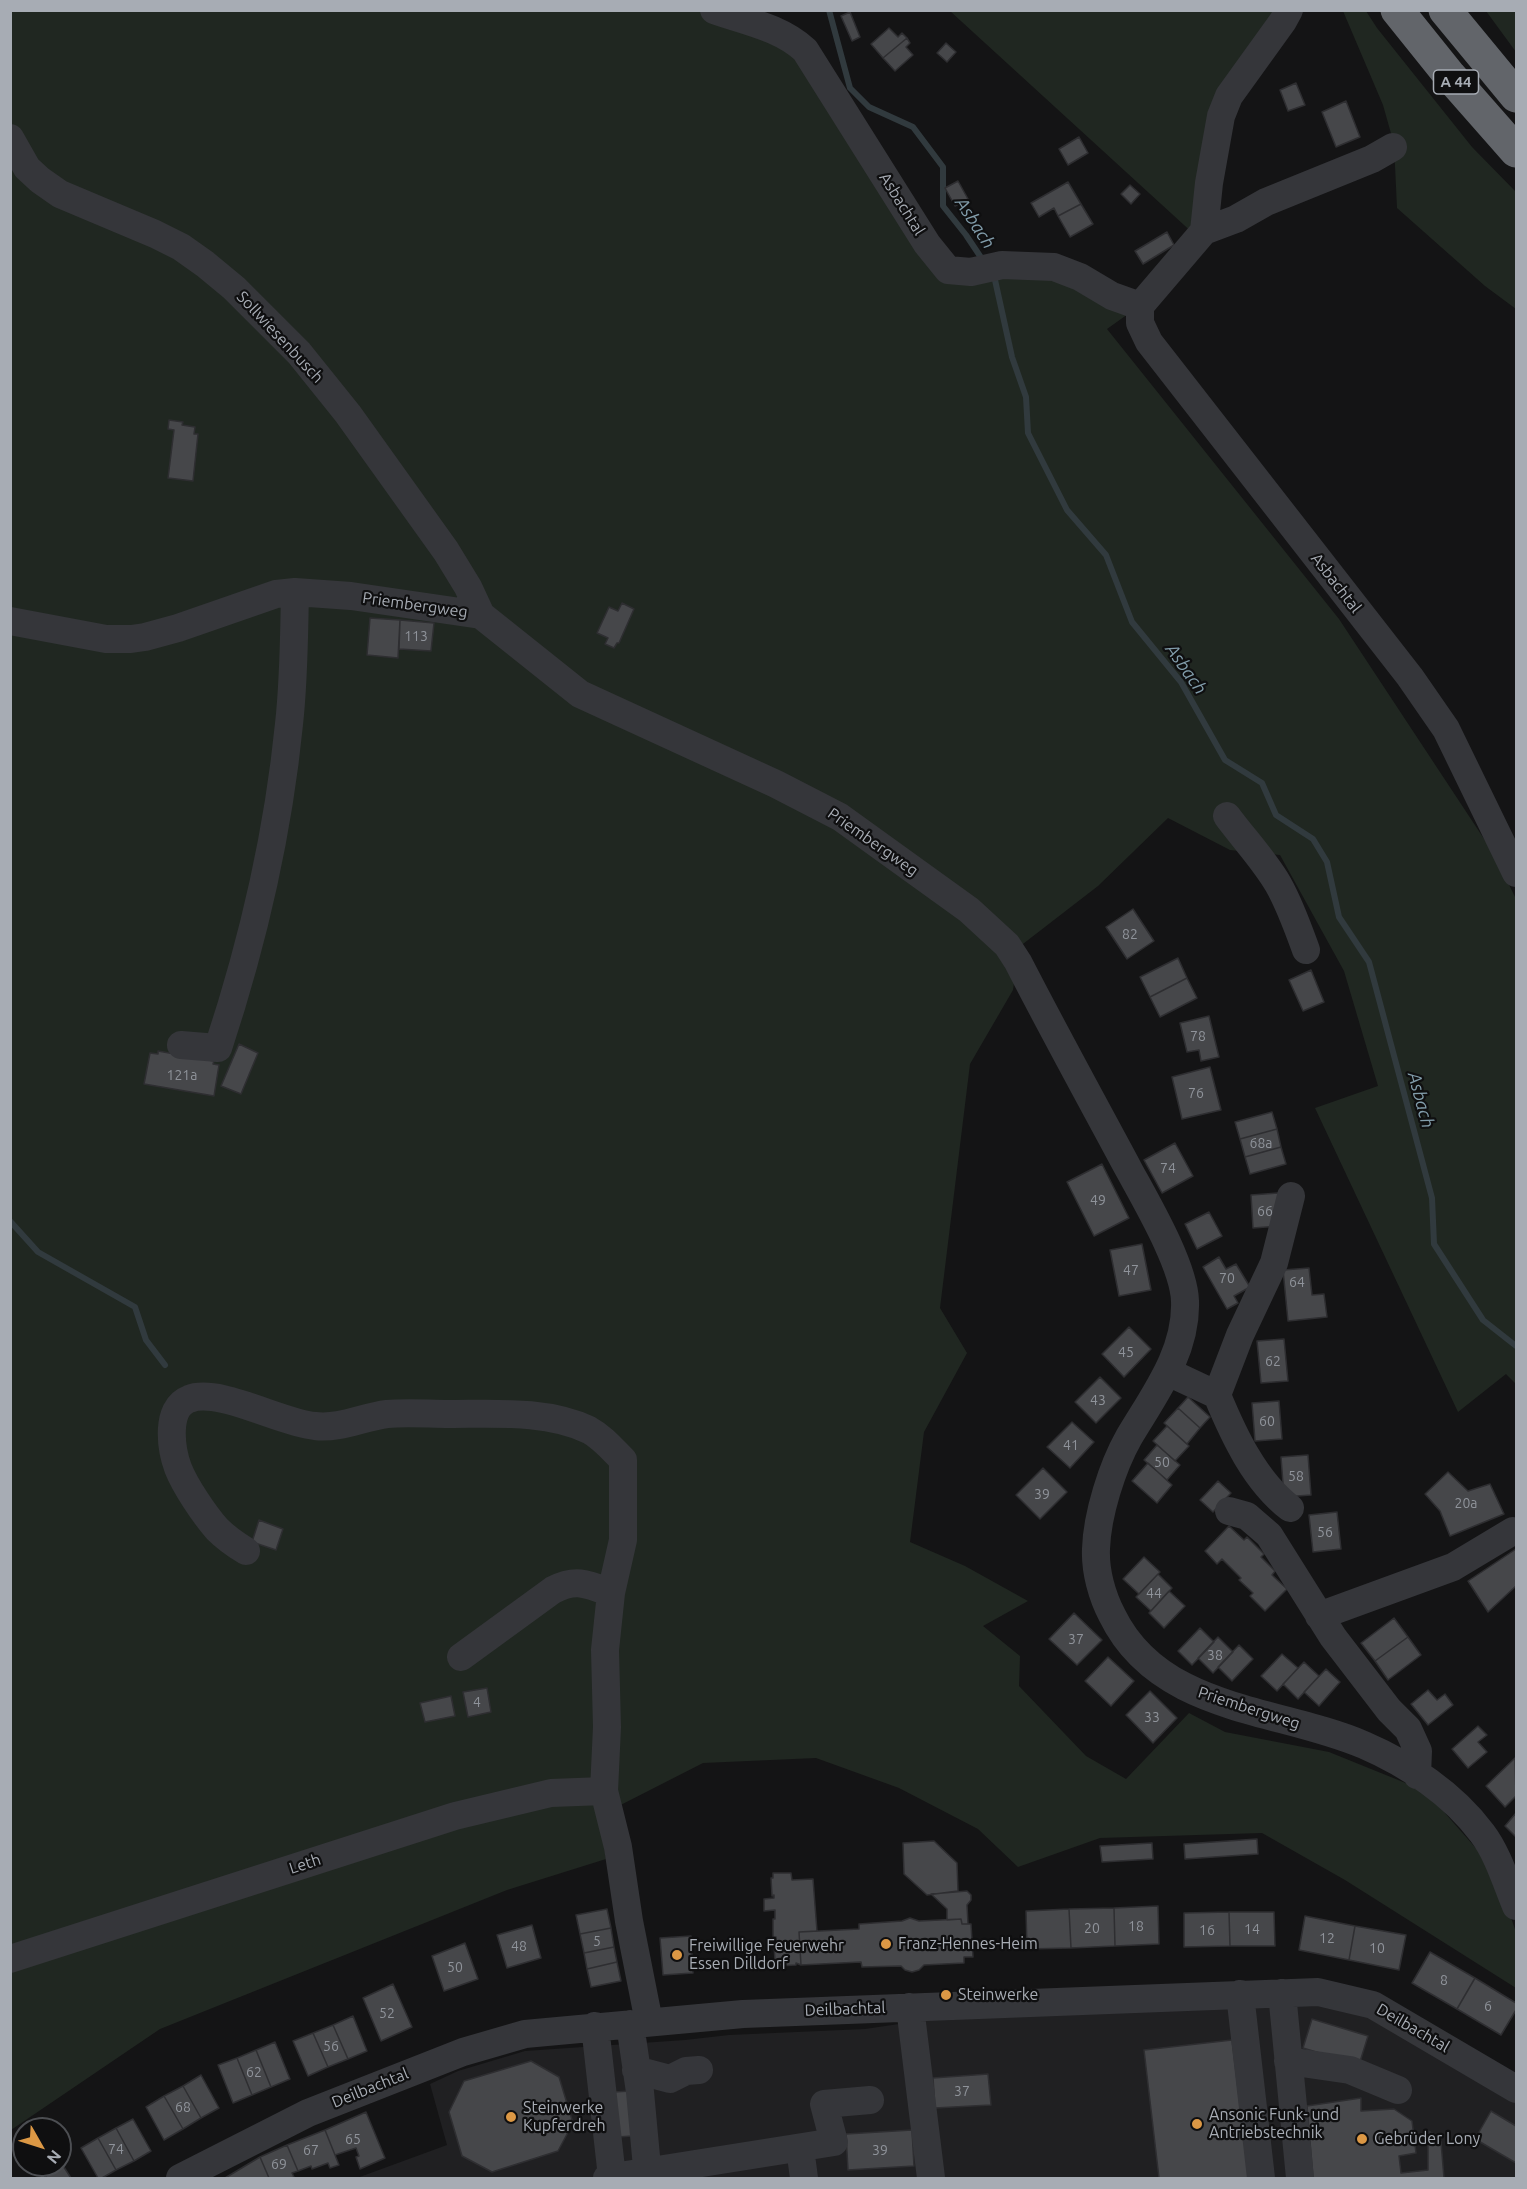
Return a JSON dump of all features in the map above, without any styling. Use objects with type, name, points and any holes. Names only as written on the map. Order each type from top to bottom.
[{"type":"highway","name":"A 44","points":[[1397,10],[1450,76],[1516,151]]},
{"type":"highway","name":"A 44","points":[[1444,10],[1516,96]]},
{"type":"street","name":"Asbachtal","points":[[714,10],[780,33],[795,40],[805,50],[927,244],[948,270],[971,272],[1002,266],[1054,267],[1080,277],[1112,296],[1140,306],[1140,323],[1149,342],[1410,677],[1446,729],[1516,873]]},
{"type":"street","points":[[1204,231],[1204,214],[1221,116],[1229,96],[1284,21],[1289,10]]},
{"type":"street","name":"Sollwiesenbusch","points":[[10,138],[27,168],[40,180],[60,194],[155,234],[197,258],[234,288],[299,353],[348,414],[446,551],[468,587],[481,615]]},
{"type":"street","points":[[1140,306],[1204,231],[1236,219],[1266,202],[1372,159],[1393,147]]},
{"type":"street","points":[[181,1044],[218,1048],[242,975],[260,903],[278,812],[290,724],[295,592]]},
{"type":"street","name":"Priembergweg","points":[[10,621],[106,639],[131,639],[178,628],[276,594],[295,592],[361,598],[481,615],[580,694],[776,784],[840,817],[969,910],[1007,945],[1018,962],[1144,1198],[1168,1246],[1185,1296],[1182,1336],[1168,1372],[1127,1441],[1101,1513],[1096,1551],[1098,1573],[1111,1615],[1122,1634],[1156,1668],[1206,1697],[1361,1744],[1417,1774],[1446,1795],[1484,1834],[1516,1906]]},
{"type":"street","points":[[1227,816],[1279,885],[1292,911],[1306,950]]},
{"type":"street","points":[[1217,1395],[1240,1335],[1274,1263],[1291,1196]]},
{"type":"street","points":[[1168,1372],[1217,1395],[1236,1437],[1253,1465],[1272,1492],[1290,1508]]},
{"type":"street","points":[[246,1551],[226,1538],[216,1527],[179,1470],[172,1421],[176,1410],[190,1398],[203,1395],[218,1397],[270,1415],[315,1426],[334,1426],[387,1414],[533,1416],[568,1422],[591,1431],[623,1460],[624,1540],[611,1593],[605,1650],[606,1797],[618,1847],[629,1921],[640,2023],[636,2070],[648,2175]]},
{"type":"street","points":[[1229,1511],[1251,1518],[1269,1535],[1319,1616],[1389,1710],[1408,1729],[1418,1751],[1417,1774]]},
{"type":"street","points":[[1319,1616],[1453,1567],[1513,1531]]},
{"type":"street","points":[[461,1657],[553,1590],[565,1584],[579,1583],[611,1593]]},
{"type":"street","name":"Leth","points":[[10,1959],[455,1816],[551,1793],[606,1797]]},
{"type":"street","name":"Deilbachtal","points":[[180,2178],[308,2113],[463,2052],[525,2034],[743,2014],[1318,1992],[1373,2005],[1516,2090]]},
{"type":"street","points":[[1282,1993],[1300,2178]]},
{"type":"street","points":[[1240,1994],[1261,2178]]},
{"type":"street","points":[[910,2007],[931,2178]]},
{"type":"street","points":[[595,2026],[609,2178],[648,2175],[834,2142],[824,2103],[870,2100]]},
{"type":"street","points":[[1288,2061],[1350,2070],[1398,2091]]},
{"type":"street","points":[[636,2070],[670,2079],[686,2071],[699,2070]]},
{"type":"street","points":[[800,2148],[804,2178]]},
{"type":"shaded area","points":[[10,11],[702,11],[792,43],[945,272],[1035,268],[1135,309],[1107,329],[1339,619],[1494,854],[1516,899],[1516,1384],[1506,1374],[1458,1412],[1315,1108],[1378,1086],[1344,971],[1280,855],[1230,850],[1168,818],[1098,886],[1019,947],[1013,990],[970,1064],[940,1308],[967,1353],[924,1432],[910,1542],[965,1566],[1028,1601],[983,1626],[1020,1656],[1019,1686],[1086,1756],[1126,1779],[1189,1713],[1225,1732],[1329,1752],[1413,1786],[1437,1804],[1481,1854],[1498,1881],[1516,1932],[1516,1988],[1345,1880],[1262,1833],[1100,1838],[1018,1867],[978,1829],[899,1788],[816,1758],[703,1763],[601,1815],[606,1859],[507,1890],[160,2029],[30,2117],[12,2117],[11,2130]]},
{"type":"shaded area","points":[[950,11],[1286,11],[1226,97],[1196,236]]},
{"type":"shaded area","points":[[1343,11],[1366,11],[1472,147],[1516,192],[1516,309],[1485,286],[1397,208],[1394,144],[1383,105]]},
{"type":"shaded area","points":[[1486,11],[1516,11],[1516,52]]},
{"type":"shaded area","points":[[1344,2004],[1516,2098],[1516,2178],[357,2178],[447,2145],[430,2084],[458,2071],[525,2051],[729,2035],[865,2029],[953,2016]]},
{"type":"building","points":[[850,12],[860,37],[852,41],[841,16]]},
{"type":"building","points":[[889,28],[898,37],[902,33],[907,38],[883,58],[871,44]]},
{"type":"building","points":[[907,38],[910,43],[906,47],[913,55],[895,71],[883,58]]},
{"type":"building","points":[[946,43],[956,52],[947,62],[937,53]]},
{"type":"building","points":[[1296,83],[1305,105],[1288,111],[1280,90]]},
{"type":"building","points":[[1346,101],[1360,137],[1336,147],[1322,112]]},
{"type":"building","points":[[1079,137],[1088,153],[1068,165],[1059,149]]},
{"type":"building","points":[[958,181],[968,199],[955,206],[945,188]]},
{"type":"building","points":[[1068,182],[1081,204],[1058,216],[1054,208],[1039,217],[1031,203]]},
{"type":"building","points":[[1130,185],[1140,194],[1131,204],[1121,194]]},
{"type":"building","points":[[1081,204],[1093,224],[1070,237],[1058,216]]},
{"type":"building","points":[[1167,232],[1174,245],[1143,264],[1135,251]]},
{"type":"building","points":[[169,420],[195,427],[194,434],[198,434],[193,481],[168,478],[174,430],[168,429]]},
{"type":"building","points":[[622,603],[634,609],[619,643],[614,648],[605,644],[608,638],[597,633],[609,607],[618,611]]},
{"type":"building","points":[[370,618],[400,620],[398,658],[367,655]]},
{"type":"building","points":[[400,620],[434,623],[431,651],[399,649]]},
{"type":"building","points":[[1133,909],[1154,941],[1127,959],[1106,927]]},
{"type":"building","points":[[1178,958],[1187,978],[1150,997],[1140,977]]},
{"type":"building","points":[[1311,970],[1324,1002],[1303,1011],[1289,980]]},
{"type":"building","points":[[1187,978],[1197,998],[1160,1017],[1150,997]]},
{"type":"building","points":[[1209,1016],[1219,1057],[1201,1061],[1199,1050],[1187,1052],[1180,1023]]},
{"type":"building","points":[[239,1044],[258,1053],[241,1094],[221,1086]]},
{"type":"building","points":[[158,1051],[214,1061],[213,1064],[219,1065],[214,1096],[144,1084],[150,1053],[158,1054]]},
{"type":"building","points":[[1210,1067],[1221,1110],[1182,1119],[1172,1077]]},
{"type":"building","points":[[1272,1112],[1277,1129],[1240,1139],[1235,1122]]},
{"type":"building","points":[[1277,1129],[1281,1147],[1245,1157],[1240,1139]]},
{"type":"building","points":[[1175,1143],[1193,1176],[1162,1193],[1144,1160]]},
{"type":"building","points":[[1281,1147],[1286,1164],[1250,1174],[1245,1157]]},
{"type":"building","points":[[1102,1164],[1129,1218],[1094,1236],[1067,1182]]},
{"type":"building","points":[[1278,1193],[1280,1226],[1253,1228],[1251,1195]]},
{"type":"building","points":[[1209,1212],[1222,1236],[1197,1249],[1185,1224]]},
{"type":"building","points":[[1142,1244],[1151,1290],[1119,1296],[1110,1250]]},
{"type":"building","points":[[1219,1257],[1226,1269],[1236,1264],[1250,1287],[1234,1296],[1238,1303],[1227,1309],[1203,1267]]},
{"type":"building","points":[[1309,1268],[1312,1295],[1324,1294],[1327,1317],[1288,1321],[1283,1270]]},
{"type":"building","points":[[1129,1327],[1151,1349],[1124,1377],[1102,1354]]},
{"type":"building","points":[[1284,1339],[1288,1381],[1261,1383],[1257,1341]]},
{"type":"building","points":[[1100,1377],[1121,1398],[1096,1423],[1075,1402]]},
{"type":"building","points":[[1188,1397],[1210,1417],[1200,1428],[1178,1408]]},
{"type":"building","points":[[1279,1401],[1282,1439],[1255,1441],[1252,1403]]},
{"type":"building","points":[[1178,1408],[1200,1428],[1187,1444],[1164,1423]]},
{"type":"building","points":[[1072,1422],[1094,1442],[1070,1468],[1047,1447]]},
{"type":"building","points":[[1167,1426],[1189,1446],[1175,1461],[1153,1441]]},
{"type":"building","points":[[1157,1445],[1180,1465],[1167,1480],[1144,1460]]},
{"type":"building","points":[[1308,1455],[1311,1495],[1284,1497],[1281,1457]]},
{"type":"building","points":[[1148,1463],[1172,1485],[1157,1503],[1132,1481]]},
{"type":"building","points":[[1043,1468],[1067,1492],[1040,1519],[1016,1495]]},
{"type":"building","points":[[1448,1472],[1468,1491],[1490,1484],[1504,1514],[1450,1536],[1440,1511],[1425,1494]]},
{"type":"building","points":[[1218,1481],[1231,1493],[1213,1512],[1200,1500]]},
{"type":"building","points":[[1337,1512],[1341,1549],[1313,1552],[1309,1515]]},
{"type":"building","points":[[259,1520],[283,1529],[276,1550],[252,1542]]},
{"type":"building","points":[[1229,1526],[1244,1540],[1247,1537],[1264,1554],[1261,1557],[1275,1571],[1272,1575],[1287,1589],[1265,1611],[1250,1596],[1253,1593],[1239,1580],[1241,1578],[1222,1559],[1217,1564],[1205,1551]]},
{"type":"building","points":[[1516,1549],[1516,1586],[1488,1612],[1468,1581]]},
{"type":"building","points":[[1144,1557],[1160,1572],[1139,1594],[1123,1579]]},
{"type":"building","points":[[1158,1574],[1172,1588],[1151,1611],[1136,1597]]},
{"type":"building","points":[[1169,1591],[1185,1606],[1164,1628],[1149,1613]]},
{"type":"building","points":[[1074,1613],[1102,1640],[1077,1665],[1049,1639]]},
{"type":"building","points":[[1394,1618],[1408,1637],[1375,1661],[1361,1643]]},
{"type":"building","points":[[1200,1628],[1214,1642],[1192,1665],[1178,1651]]},
{"type":"building","points":[[1218,1637],[1233,1652],[1213,1673],[1198,1658]]},
{"type":"building","points":[[1408,1637],[1421,1655],[1388,1680],[1375,1661]]},
{"type":"building","points":[[1239,1645],[1253,1659],[1232,1681],[1218,1667]]},
{"type":"building","points":[[1282,1654],[1298,1668],[1277,1691],[1261,1676]]},
{"type":"building","points":[[1108,1657],[1134,1681],[1111,1706],[1085,1681]]},
{"type":"building","points":[[1304,1662],[1319,1676],[1298,1699],[1283,1684]]},
{"type":"building","points":[[1326,1669],[1340,1682],[1319,1706],[1304,1692]]},
{"type":"building","points":[[487,1688],[491,1712],[468,1717],[463,1692]]},
{"type":"building","points":[[1428,1690],[1437,1700],[1445,1694],[1453,1705],[1428,1725],[1411,1704]]},
{"type":"building","points":[[1150,1691],[1177,1718],[1153,1743],[1126,1715]]},
{"type":"building","points":[[451,1696],[455,1716],[425,1722],[420,1703]]},
{"type":"building","points":[[1478,1726],[1487,1735],[1478,1742],[1487,1752],[1468,1768],[1452,1749]]},
{"type":"building","points":[[1515,1758],[1516,1796],[1505,1807],[1486,1786]]},
{"type":"building","points":[[1516,1813],[1516,1837],[1505,1826]]},
{"type":"building","points":[[1257,1839],[1258,1854],[1185,1859],[1184,1844]]},
{"type":"building","points":[[934,1841],[957,1863],[958,1891],[927,1895],[904,1874],[903,1843]]},
{"type":"building","points":[[1152,1843],[1153,1859],[1102,1862],[1100,1846]]},
{"type":"building","points":[[773,1873],[791,1873],[792,1880],[813,1879],[817,1931],[799,1932],[801,1965],[796,1963],[796,1965],[778,1966],[775,1962],[776,1937],[773,1937],[773,1919],[775,1919],[775,1910],[764,1911],[764,1899],[774,1898],[771,1878],[773,1878]]},
{"type":"building","points":[[967,1891],[971,1895],[971,1900],[967,1905],[968,1924],[962,1924],[961,1919],[947,1920],[947,1909],[931,1894]]},
{"type":"building","points":[[1158,1906],[1159,1944],[1115,1946],[1114,1908]]},
{"type":"building","points":[[1114,1908],[1115,1946],[1071,1948],[1069,1909]]},
{"type":"building","points":[[607,1909],[611,1928],[580,1934],[576,1915]]},
{"type":"building","points":[[1069,1909],[1071,1948],[1027,1949],[1026,1911]]},
{"type":"building","points":[[1229,1912],[1274,1912],[1275,1946],[1230,1946]]},
{"type":"building","points":[[1229,1912],[1230,1946],[1184,1947],[1184,1913]]},
{"type":"building","points":[[1305,1916],[1355,1926],[1349,1960],[1299,1950]]},
{"type":"building","name":"Franz-Hennes-Heim","points":[[910,1918],[919,1921],[961,1919],[962,1924],[971,1924],[973,1957],[964,1957],[964,1963],[924,1965],[912,1972],[901,1966],[862,1967],[861,1962],[801,1965],[799,1932],[859,1929],[859,1924],[902,1921]]},
{"type":"building","points":[[532,1925],[541,1958],[507,1968],[497,1935]]},
{"type":"building","points":[[1355,1926],[1406,1935],[1399,1970],[1349,1960]]},
{"type":"building","points":[[611,1928],[614,1947],[584,1953],[580,1934]]},
{"type":"building","name":"Freiwillige Feuerwehr Essen Dilldorf","points":[[691,1936],[693,1973],[663,1975],[660,1938]]},
{"type":"building","points":[[465,1943],[478,1979],[444,1991],[432,1956]]},
{"type":"building","points":[[614,1947],[617,1962],[587,1969],[584,1953]]},
{"type":"building","points":[[1430,1952],[1475,1978],[1457,2009],[1412,1983]]},
{"type":"building","points":[[617,1962],[621,1981],[591,1987],[587,1969]]},
{"type":"building","points":[[1475,1978],[1516,2003],[1516,2010],[1501,2035],[1457,2009]]},
{"type":"building","points":[[393,1984],[412,2027],[381,2041],[363,1998]]},
{"type":"building","points":[[353,2016],[367,2051],[348,2059],[333,2025]]},
{"type":"building","points":[[1312,2019],[1368,2036],[1359,2065],[1303,2048]]},
{"type":"building","points":[[333,2025],[348,2059],[328,2067],[313,2033]]},
{"type":"building","points":[[313,2033],[328,2067],[308,2076],[293,2041]]},
{"type":"building","name":"Ansonic Funk- und Antriebstechnik","points":[[1232,2040],[1249,2178],[1159,2178],[1144,2050]]},
{"type":"building","points":[[275,2042],[290,2079],[271,2087],[256,2050]]},
{"type":"building","points":[[256,2050],[271,2087],[252,2095],[237,2058]]},
{"type":"building","points":[[237,2058],[252,2095],[233,2103],[218,2065]]},
{"type":"building","name":"Steinwerke Kupferdreh","points":[[531,2061],[559,2077],[573,2123],[558,2151],[492,2172],[462,2156],[449,2112],[464,2081]]},
{"type":"building","points":[[988,2074],[991,2105],[935,2108],[933,2078]]},
{"type":"building","points":[[201,2075],[219,2108],[201,2118],[183,2086]]},
{"type":"building","points":[[183,2086],[201,2118],[183,2129],[164,2096]]},
{"type":"building","points":[[630,2091],[633,2136],[617,2137],[614,2092]]},
{"type":"building","points":[[164,2096],[183,2129],[164,2140],[146,2107]]},
{"type":"building","name":"Gebrüder Lony","points":[[1361,2098],[1361,2111],[1394,2109],[1412,2121],[1416,2153],[1399,2156],[1401,2173],[1428,2170],[1428,2131],[1438,2136],[1441,2142],[1444,2178],[1313,2178],[1307,2106]]},
{"type":"building","points":[[1491,2111],[1516,2126],[1516,2163],[1475,2139]]},
{"type":"building","points":[[366,2112],[385,2158],[360,2169],[356,2148],[335,2155],[325,2130]]},
{"type":"building","points":[[133,2119],[151,2151],[134,2161],[116,2128]]},
{"type":"building","points":[[116,2128],[134,2161],[116,2170],[98,2138]]},
{"type":"building","points":[[325,2130],[339,2165],[330,2168],[328,2163],[298,2171],[287,2145]]},
{"type":"building","points":[[912,2130],[914,2166],[848,2170],[846,2134]]},
{"type":"building","points":[[98,2138],[116,2170],[102,2178],[98,2178],[81,2148]]},
{"type":"building","points":[[287,2145],[298,2171],[292,2173],[294,2177],[291,2178],[269,2178],[260,2157]]},
{"type":"building","points":[[260,2157],[269,2178],[225,2178]]},
{"type":"building","points":[[46,2177],[71,2178],[47,2178]]},
{"type":"waterway","name":"Asbach","points":[[829,10],[850,88],[869,107],[913,127],[943,167],[943,206],[984,262]]},
{"type":"waterway","name":"Asbach","points":[[993,276],[1012,357],[1026,397],[1028,433],[1067,510],[1106,555],[1132,622],[1181,682],[1225,760],[1262,783],[1276,815],[1313,839],[1327,862],[1339,917],[1369,962],[1432,1198],[1434,1244],[1483,1320],[1516,1346]]},
{"type":"waterway","points":[[10,1221],[38,1252],[135,1307],[146,1340],[165,1365]]},
{"type":"place","name":"Franz-Hennes-Heim","points":[[886,1944]]},
{"type":"place","name":"Freiwillige Feuerwehr Essen Dilldorf","points":[[677,1955]]},
{"type":"place","name":"Steinwerke","points":[[946,1995]]},
{"type":"place","name":"Steinwerke Kupferdreh","points":[[511,2117]]},
{"type":"place","name":"Ansonic Funk- und Antriebstechnik","points":[[1197,2124]]},
{"type":"place","name":"Gebrüder Lony","points":[[1362,2139]]}]
